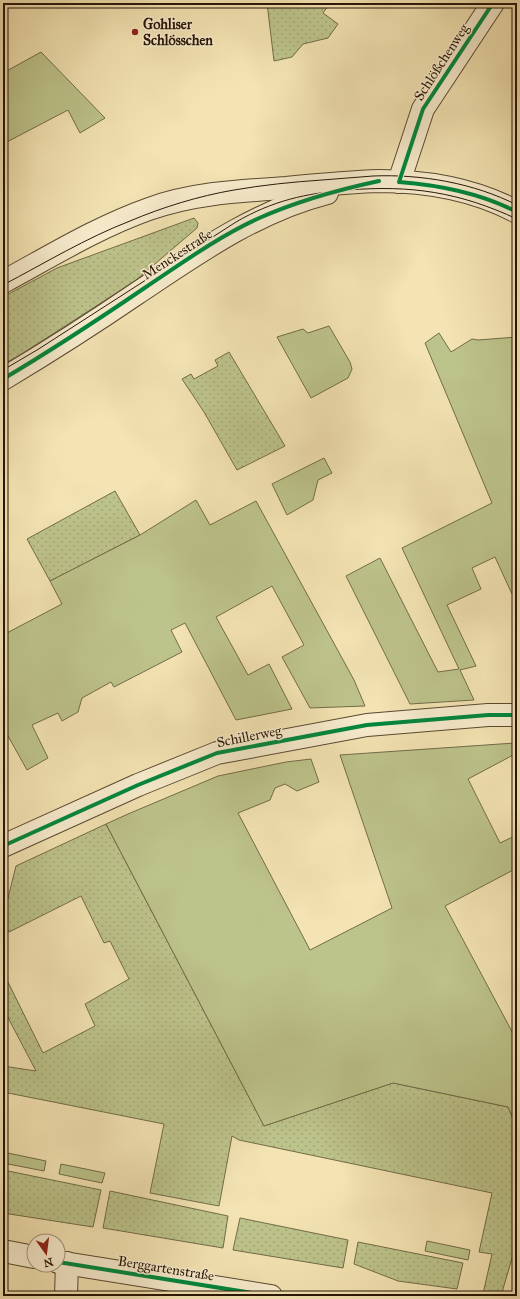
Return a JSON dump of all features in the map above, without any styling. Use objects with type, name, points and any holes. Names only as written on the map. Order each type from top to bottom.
[{"type":"street","name":"Schlößchenweg","points":[[389,182],[423,109],[493,3]]},
{"type":"street","name":"Menckestraße","points":[[3,282],[100,230],[150,209],[182,199],[214,194],[256,189],[389,182],[423,184],[473,194],[517,212]]},
{"type":"street","name":"Menckestraße","points":[[3,379],[59,345],[189,258],[237,229],[306,200],[336,191],[389,182]]},
{"type":"street","name":"Schillerweg","points":[[3,846],[138,785],[217,753],[367,725],[488,715],[517,715]]},
{"type":"street","points":[[3,1252],[26,1256]]},
{"type":"street","name":"Berggartenstraße","points":[[66,1263],[271,1296]]},
{"type":"street","points":[[63,1273],[66,1296]]},
{"type":"green space","points":[[267,3],[330,3],[323,13],[338,24],[328,38],[303,44],[292,57],[274,61]]},
{"type":"green space","points":[[41,52],[105,118],[80,133],[68,110],[3,144],[3,73]]},
{"type":"green space","points":[[194,218],[198,223],[197,228],[135,281],[17,357],[3,364],[3,297],[57,268]]},
{"type":"green space","points":[[329,326],[350,362],[352,369],[348,378],[311,398],[277,337],[303,329],[308,333]]},
{"type":"green space","points":[[439,333],[451,352],[472,339],[478,340],[517,337],[517,592],[512,594],[495,557],[472,568],[481,589],[447,605],[476,666],[460,670],[474,700],[410,704],[346,576],[380,558],[438,672],[459,669],[402,548],[492,503],[425,343]]},
{"type":"green space","points":[[229,352],[285,446],[237,470],[204,412],[182,379],[191,374],[194,379],[218,366],[215,360]]},
{"type":"green space","points":[[324,458],[332,473],[318,480],[313,500],[287,515],[272,484]]},
{"type":"green space","points":[[115,491],[140,535],[50,581],[27,539]]},
{"type":"green space","points":[[196,500],[210,525],[256,501],[354,680],[365,706],[310,708],[282,657],[304,645],[272,586],[216,617],[248,675],[269,664],[292,709],[236,720],[185,623],[171,630],[182,652],[114,687],[111,682],[82,698],[78,712],[62,721],[58,713],[32,725],[48,758],[27,770],[3,727],[3,635],[62,604],[50,581],[140,535]]},
{"type":"green space","points":[[515,743],[517,746],[517,753],[468,779],[500,843],[517,835],[517,868],[445,906],[517,1041],[517,1128],[508,1107],[393,1083],[264,1126],[106,824],[218,776],[286,762],[311,759],[319,782],[297,791],[285,784],[275,788],[270,800],[238,813],[310,950],[392,908],[340,755]]},
{"type":"green space","points":[[106,824],[264,1126],[393,1083],[508,1107],[517,1128],[517,1241],[501,1296],[483,1294],[492,1254],[479,1252],[492,1193],[239,1140],[232,1136],[219,1206],[150,1193],[164,1124],[3,1092],[3,1066],[36,1071],[3,1008],[3,972],[43,1053],[95,1026],[85,1004],[129,979],[110,941],[104,943],[81,896],[9,932],[4,924],[4,914],[16,866]]},
{"type":"green space","points":[[3,1152],[46,1161],[44,1171],[3,1163]]},
{"type":"green space","points":[[61,1164],[105,1173],[102,1183],[59,1174]]},
{"type":"green space","points":[[3,1170],[101,1190],[93,1227],[3,1213]]},
{"type":"green space","points":[[110,1191],[228,1216],[223,1248],[103,1228]]},
{"type":"green space","points":[[240,1218],[348,1240],[343,1268],[233,1250]]},
{"type":"green space","points":[[427,1241],[470,1250],[468,1260],[425,1251]]},
{"type":"green space","points":[[358,1242],[463,1263],[457,1289],[398,1281],[354,1264]]},
{"type":"tram line","points":[[3,285],[82,243],[143,216],[194,199],[245,188],[367,176],[428,178],[483,191],[517,205]]},
{"type":"tram line","points":[[3,370],[37,350],[236,222],[276,203],[333,191],[371,189],[414,190],[434,192],[475,202],[517,219]]},
{"type":"cycle path","points":[[493,3],[423,109],[399,182],[429,185],[459,191],[503,205],[517,212]]},
{"type":"cycle path","points":[[3,379],[75,334],[200,251],[243,226],[302,201],[379,181]]},
{"type":"cycle path","points":[[3,846],[138,785],[217,753],[367,725],[488,715],[517,715]]},
{"type":"cycle path","points":[[66,1263],[271,1296]]},
{"type":"place","name":"Gohliser Schlösschen","points":[[135,32]]}]
